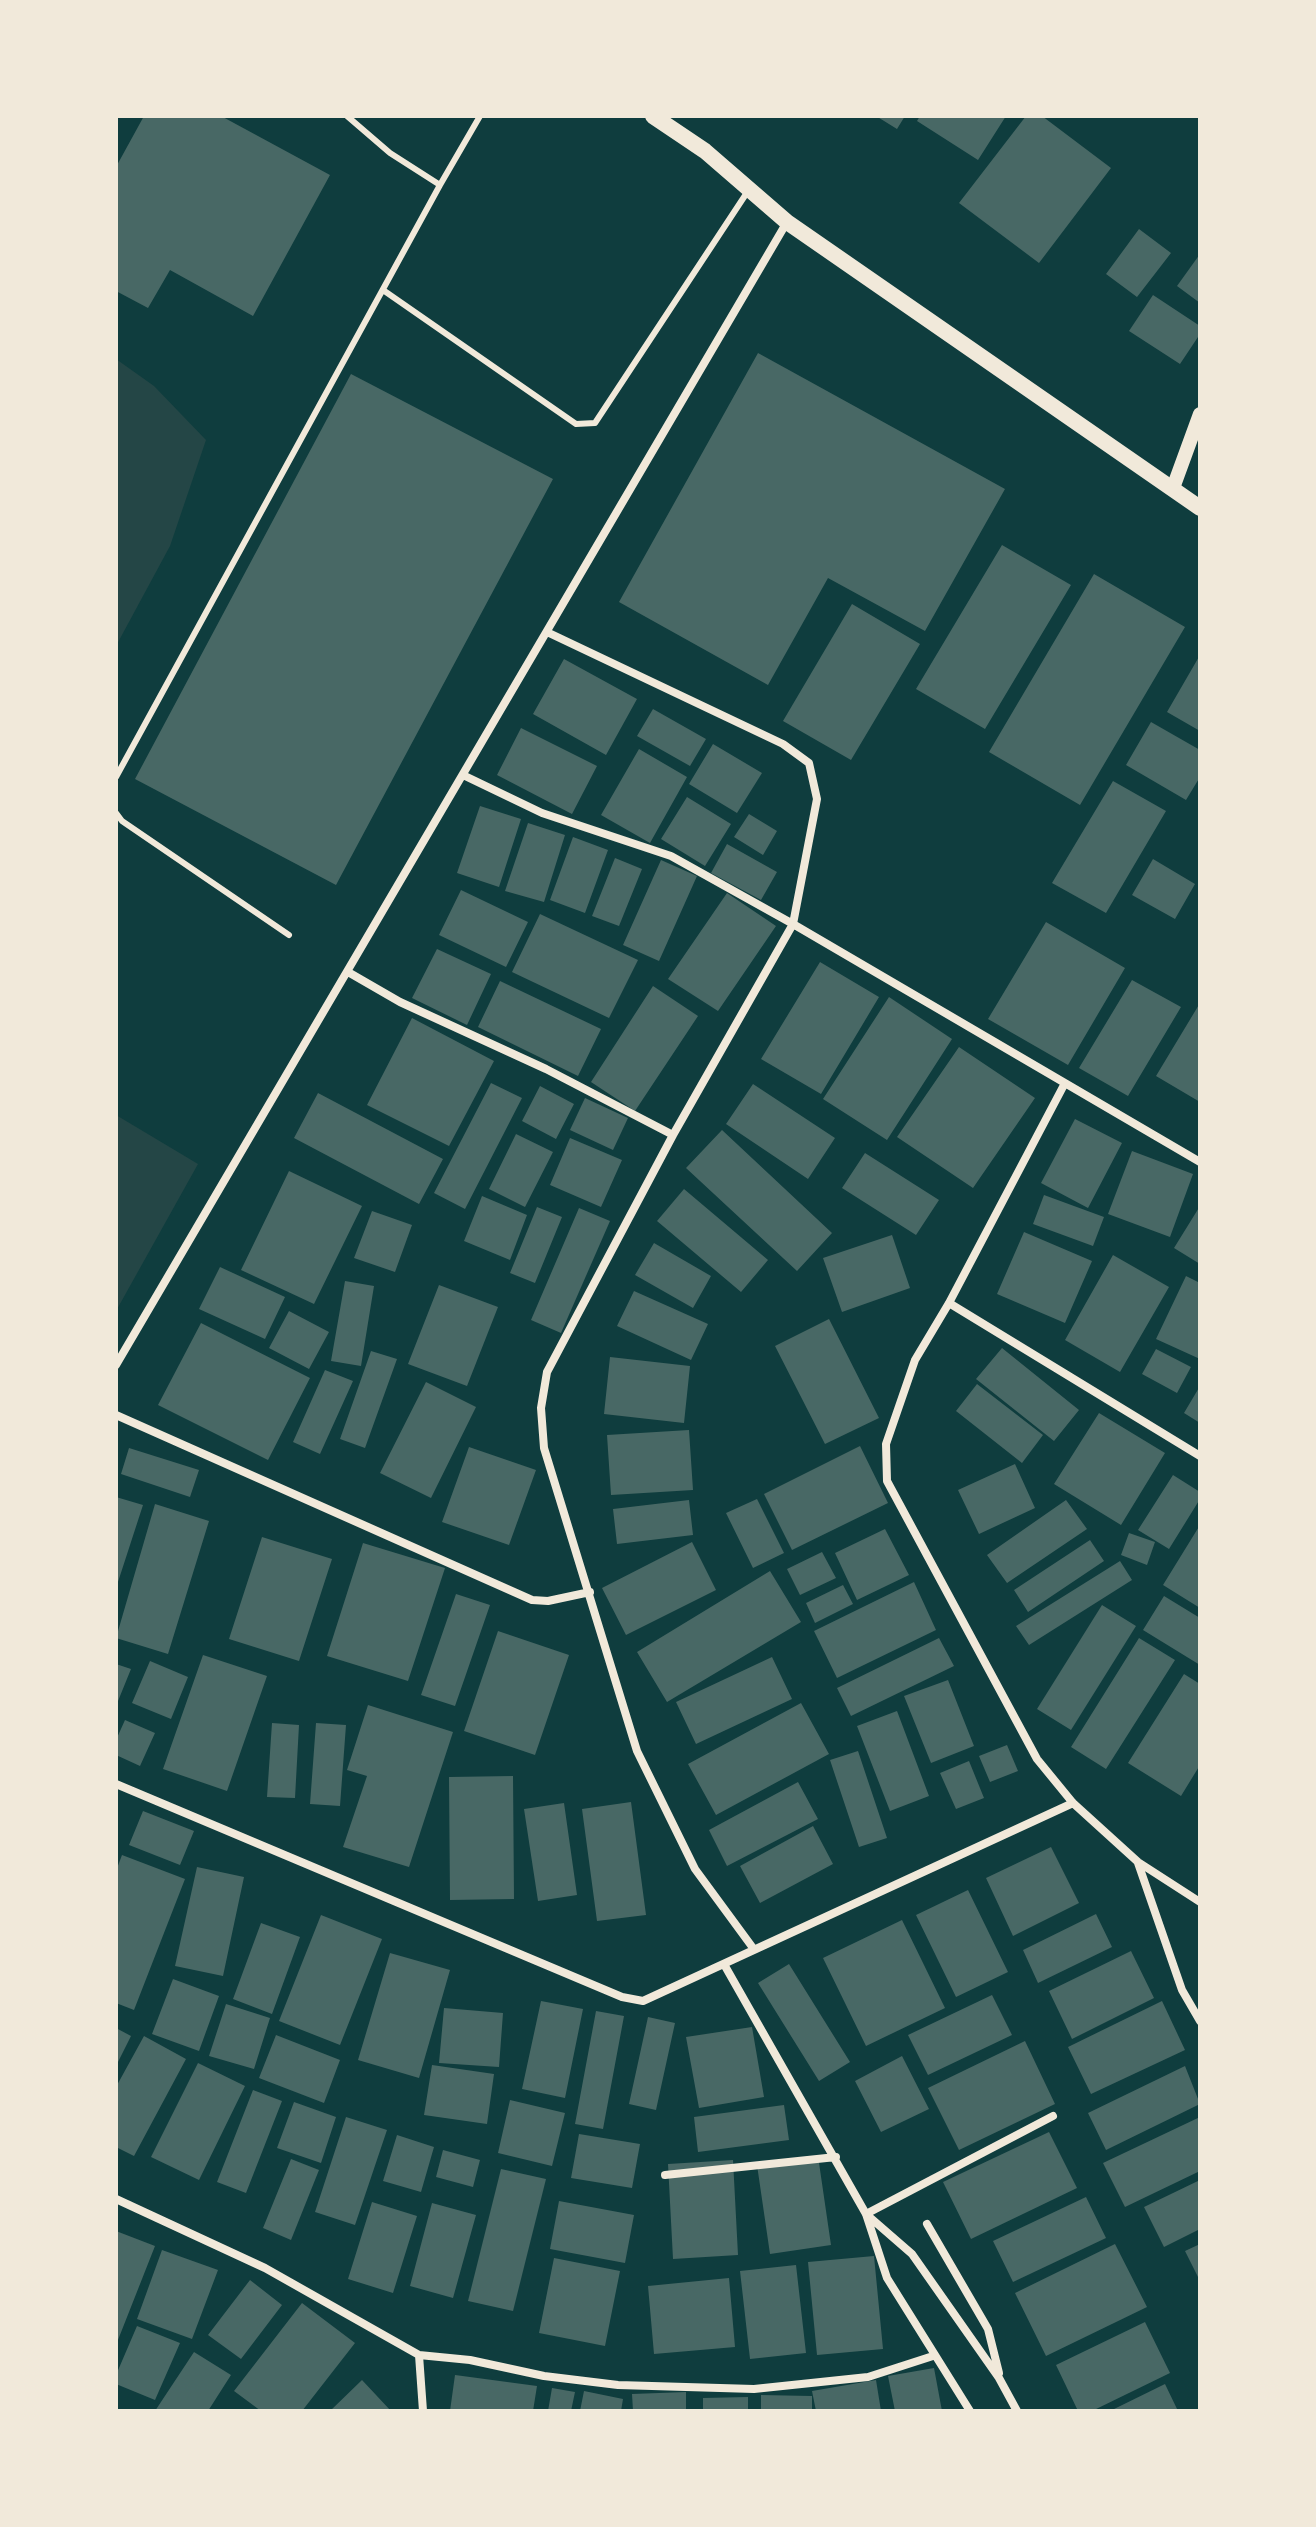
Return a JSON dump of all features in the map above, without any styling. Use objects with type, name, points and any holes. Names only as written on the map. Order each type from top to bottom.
[{"type":"main road","points":[[653,116],[705,151],[787,222],[1200,508]]},
{"type":"street","points":[[116,1365],[549,633],[787,222]]},
{"type":"street","points":[[1173,488],[1200,414]]},
{"type":"street","points":[[549,633],[783,744],[809,763],[817,799],[793,924],[673,1135],[547,1372],[543,1388],[544,1448],[637,1751],[695,1869],[753,1948]]},
{"type":"street","points":[[465,776],[542,813],[671,856],[1200,1162]]},
{"type":"street","points":[[348,972],[400,1002],[546,1069],[673,1135]]},
{"type":"street","points":[[1065,1083],[910,1374],[886,1444],[887,1481],[1037,1759],[1073,1803],[1138,1862],[1200,1902]]},
{"type":"street","points":[[949,1303],[1200,1456]]},
{"type":"street","points":[[116,1415],[532,1600],[548,1601],[590,1592]]},
{"type":"street","points":[[116,1784],[622,1997],[650,2000],[725,1966],[753,1948],[1073,1803]]},
{"type":"street","points":[[1138,1862],[1182,1990],[1200,2021]]},
{"type":"street","points":[[725,1966],[866,2214],[887,2278],[970,2411]]},
{"type":"street","points":[[866,2214],[1053,2116]]},
{"type":"street","points":[[665,2175],[836,2157]]},
{"type":"street","points":[[116,2199],[265,2268],[419,2355],[470,2360],[544,2376],[618,2385],[754,2389],[868,2377],[933,2356]]},
{"type":"street","points":[[866,2214],[912,2254],[999,2378],[1017,2411]]},
{"type":"street","points":[[927,2224],[988,2329],[999,2378]]},
{"type":"street","points":[[419,2355],[423,2411]]},
{"type":"lane","points":[[347,116],[390,153],[440,185]]},
{"type":"lane","points":[[116,777],[480,116]]},
{"type":"lane","points":[[383,290],[576,424],[595,423],[749,189]]},
{"type":"lane","points":[[116,813],[122,821],[289,935]]},
{"type":"shaded area","points":[[116,359],[154,386],[206,440],[170,546],[116,646]]},
{"type":"shaded area","points":[[116,1115],[198,1164],[116,1311]]},
{"type":"building","points":[[144,116],[221,116],[330,175],[253,316],[170,270],[148,308],[116,291],[116,167]]},
{"type":"building","points":[[876,116],[905,116],[897,129]]},
{"type":"building","points":[[920,116],[1006,116],[978,160],[917,121]]},
{"type":"building","points":[[1026,116],[1042,116],[1111,168],[1039,263],[959,203]]},
{"type":"building","points":[[1139,229],[1171,253],[1137,297],[1106,274]]},
{"type":"building","points":[[1200,254],[1200,303],[1177,286]]},
{"type":"building","points":[[1153,295],[1200,326],[1200,334],[1180,364],[1129,331]]},
{"type":"building","points":[[758,353],[1005,489],[925,631],[828,578],[768,685],[619,602]]},
{"type":"building","points":[[351,374],[553,479],[336,885],[135,779]]},
{"type":"building","points":[[1002,545],[1071,585],[985,729],[916,689]]},
{"type":"building","points":[[1094,574],[1185,627],[1080,805],[989,752]]},
{"type":"building","points":[[852,604],[920,644],[851,760],[783,721]]},
{"type":"building","points":[[1200,655],[1200,731],[1167,712]]},
{"type":"building","points":[[564,659],[637,699],[606,755],[533,714]]},
{"type":"building","points":[[653,709],[706,739],[690,766],[637,736]]},
{"type":"building","points":[[1151,722],[1200,750],[1200,777],[1186,800],[1126,765]]},
{"type":"building","points":[[521,728],[597,766],[572,814],[497,775]]},
{"type":"building","points":[[713,744],[762,773],[737,813],[689,784]]},
{"type":"building","points":[[639,749],[687,777],[650,843],[601,815]]},
{"type":"building","points":[[1113,781],[1166,811],[1106,913],[1052,883]]},
{"type":"building","points":[[687,797],[731,824],[705,866],[661,839]]},
{"type":"building","points":[[480,806],[521,819],[499,887],[457,873]]},
{"type":"building","points":[[749,814],[777,831],[763,855],[734,837]]},
{"type":"building","points":[[528,823],[565,835],[544,902],[505,891]]},
{"type":"building","points":[[573,837],[608,850],[585,913],[550,900]]},
{"type":"building","points":[[727,844],[777,872],[761,900],[711,873]]},
{"type":"building","points":[[615,858],[642,869],[619,926],[592,916]]},
{"type":"building","points":[[1153,859],[1195,884],[1175,919],[1132,895]]},
{"type":"building","points":[[661,860],[697,876],[659,961],[623,945]]},
{"type":"building","points":[[461,890],[528,922],[506,967],[439,935]]},
{"type":"building","points":[[727,893],[776,926],[718,1011],[668,979]]},
{"type":"building","points":[[540,914],[638,960],[609,1018],[512,972]]},
{"type":"building","points":[[1046,922],[1125,968],[1068,1065],[988,1019]]},
{"type":"building","points":[[437,949],[491,974],[467,1025],[412,998]]},
{"type":"building","points":[[820,962],[879,997],[821,1094],[761,1059]]},
{"type":"building","points":[[1132,980],[1181,1007],[1128,1096],[1079,1068]]},
{"type":"building","points":[[500,981],[601,1029],[578,1076],[478,1027]]},
{"type":"building","points":[[653,986],[698,1016],[635,1111],[591,1082]]},
{"type":"building","points":[[889,997],[952,1039],[887,1140],[823,1099]]},
{"type":"building","points":[[1200,1003],[1200,1102],[1156,1076]]},
{"type":"building","points":[[412,1018],[494,1061],[449,1146],[367,1105]]},
{"type":"building","points":[[959,1047],[1035,1098],[973,1188],[897,1137]]},
{"type":"building","points":[[491,1083],[522,1098],[465,1209],[434,1193]]},
{"type":"building","points":[[753,1084],[835,1138],[808,1179],[726,1124]]},
{"type":"building","points":[[540,1086],[574,1104],[556,1139],[522,1121]]},
{"type":"building","points":[[318,1093],[443,1159],[419,1204],[294,1138]]},
{"type":"building","points":[[585,1098],[628,1118],[613,1150],[570,1130]]},
{"type":"building","points":[[1075,1119],[1122,1143],[1088,1208],[1041,1183]]},
{"type":"building","points":[[722,1130],[832,1233],[797,1271],[686,1168]]},
{"type":"building","points":[[516,1134],[553,1152],[525,1207],[489,1189]]},
{"type":"building","points":[[570,1138],[622,1160],[601,1207],[550,1185]]},
{"type":"building","points":[[1132,1151],[1193,1174],[1170,1237],[1108,1214]]},
{"type":"building","points":[[865,1153],[939,1200],[916,1235],[842,1188]]},
{"type":"building","points":[[289,1171],[362,1206],[314,1304],[241,1270]]},
{"type":"building","points":[[684,1189],[768,1260],[741,1292],[657,1221]]},
{"type":"building","points":[[1044,1195],[1104,1217],[1093,1246],[1033,1224]]},
{"type":"building","points":[[482,1196],[527,1215],[510,1260],[464,1241]]},
{"type":"building","points":[[1200,1206],[1200,1264],[1174,1248]]},
{"type":"building","points":[[537,1207],[562,1217],[535,1283],[510,1273]]},
{"type":"building","points":[[579,1208],[610,1221],[561,1333],[531,1320]]},
{"type":"building","points":[[372,1211],[412,1225],[395,1272],[354,1258]]},
{"type":"building","points":[[1024,1232],[1092,1261],[1065,1323],[997,1294]]},
{"type":"building","points":[[892,1235],[910,1288],[842,1312],[823,1258]]},
{"type":"building","points":[[654,1243],[711,1276],[693,1308],[635,1275]]},
{"type":"building","points":[[1113,1255],[1169,1287],[1120,1372],[1065,1340]]},
{"type":"building","points":[[220,1267],[285,1297],[265,1339],[199,1309]]},
{"type":"building","points":[[1186,1276],[1200,1283],[1200,1359],[1156,1339]]},
{"type":"building","points":[[345,1281],[374,1286],[361,1366],[331,1361]]},
{"type":"building","points":[[439,1285],[498,1307],[467,1386],[408,1364]]},
{"type":"building","points":[[634,1291],[708,1324],[691,1360],[617,1326]]},
{"type":"building","points":[[289,1311],[329,1332],[309,1369],[269,1348]]},
{"type":"building","points":[[829,1319],[879,1418],[825,1444],[775,1346]]},
{"type":"building","points":[[201,1323],[310,1378],[268,1460],[158,1405]]},
{"type":"building","points":[[1002,1348],[1079,1410],[1054,1441],[976,1379]]},
{"type":"building","points":[[1156,1349],[1191,1367],[1177,1393],[1142,1374]]},
{"type":"building","points":[[371,1351],[397,1359],[365,1448],[340,1439]]},
{"type":"building","points":[[610,1357],[690,1366],[684,1423],[604,1414]]},
{"type":"building","points":[[325,1370],[353,1381],[320,1454],[293,1442]]},
{"type":"building","points":[[426,1382],[476,1407],[431,1498],[380,1473]]},
{"type":"building","points":[[977,1384],[1043,1435],[1022,1463],[956,1411]]},
{"type":"building","points":[[1200,1386],[1200,1423],[1184,1413]]},
{"type":"building","points":[[1099,1413],[1165,1453],[1121,1525],[1054,1484]]},
{"type":"building","points":[[689,1430],[693,1490],[611,1495],[607,1435]]},
{"type":"building","points":[[860,1446],[888,1503],[792,1550],[764,1494]]},
{"type":"building","points":[[469,1447],[536,1470],[509,1545],[442,1522]]},
{"type":"building","points":[[129,1448],[199,1470],[190,1497],[121,1474]]},
{"type":"building","points":[[1015,1464],[1035,1508],[979,1534],[958,1490]]},
{"type":"building","points":[[1173,1475],[1200,1492],[1200,1499],[1169,1549],[1138,1530]]},
{"type":"building","points":[[116,1497],[143,1505],[117,1585],[116,1584]]},
{"type":"building","points":[[757,1499],[784,1553],[753,1568],[726,1513]]},
{"type":"building","points":[[689,1500],[693,1535],[617,1544],[613,1509]]},
{"type":"building","points":[[1066,1500],[1087,1529],[1007,1583],[987,1555]]},
{"type":"building","points":[[155,1504],[209,1521],[168,1654],[116,1638]]},
{"type":"building","points":[[1200,1525],[1200,1608],[1163,1585]]},
{"type":"building","points":[[885,1529],[909,1575],[857,1600],[835,1553]]},
{"type":"building","points":[[1129,1533],[1155,1542],[1147,1565],[1121,1555]]},
{"type":"building","points":[[262,1537],[332,1559],[299,1661],[229,1639]]},
{"type":"building","points":[[1090,1540],[1104,1561],[1028,1612],[1014,1590]]},
{"type":"building","points":[[692,1542],[716,1590],[626,1635],[602,1588]]},
{"type":"building","points":[[363,1543],[445,1568],[408,1681],[327,1656]]},
{"type":"building","points":[[822,1552],[836,1578],[800,1595],[787,1569]]},
{"type":"building","points":[[1120,1561],[1132,1580],[1029,1645],[1016,1626]]},
{"type":"building","points":[[770,1571],[801,1622],[667,1702],[637,1652]]},
{"type":"building","points":[[914,1582],[936,1630],[837,1678],[814,1631]]},
{"type":"building","points":[[843,1585],[853,1604],[815,1623],[806,1603]]},
{"type":"building","points":[[456,1594],[490,1605],[455,1706],[421,1695]]},
{"type":"building","points":[[1164,1596],[1200,1618],[1200,1665],[1143,1630]]},
{"type":"building","points":[[1102,1605],[1136,1626],[1071,1730],[1037,1709]]},
{"type":"building","points":[[498,1631],[569,1655],[535,1755],[464,1731]]},
{"type":"building","points":[[939,1638],[954,1666],[851,1716],[837,1688]]},
{"type":"building","points":[[1139,1638],[1175,1660],[1106,1769],[1071,1747]]},
{"type":"building","points":[[203,1655],[267,1676],[227,1791],[163,1769]]},
{"type":"building","points":[[772,1657],[792,1699],[696,1744],[676,1702]]},
{"type":"building","points":[[150,1661],[188,1677],[171,1719],[132,1703]]},
{"type":"building","points":[[116,1664],[131,1669],[116,1706]]},
{"type":"building","points":[[1184,1674],[1200,1684],[1200,1765],[1181,1796],[1128,1763]]},
{"type":"building","points":[[948,1680],[974,1746],[931,1763],[904,1696]]},
{"type":"building","points":[[801,1703],[829,1754],[716,1815],[688,1764]]},
{"type":"building","points":[[368,1705],[453,1732],[409,1867],[343,1847],[367,1776],[347,1770]]},
{"type":"building","points":[[897,1711],[929,1796],[890,1811],[857,1726]]},
{"type":"building","points":[[125,1720],[155,1733],[140,1766],[116,1755],[116,1740]]},
{"type":"building","points":[[272,1723],[299,1725],[295,1798],[267,1797]]},
{"type":"building","points":[[316,1723],[346,1725],[340,1806],[310,1804]]},
{"type":"building","points":[[1007,1745],[1018,1771],[990,1782],[979,1756]]},
{"type":"building","points":[[858,1751],[887,1838],[859,1847],[830,1760]]},
{"type":"building","points":[[969,1761],[984,1798],[956,1809],[940,1773]]},
{"type":"building","points":[[513,1776],[514,1899],[450,1900],[449,1777]]},
{"type":"building","points":[[798,1782],[818,1819],[727,1866],[709,1830]]},
{"type":"building","points":[[631,1802],[646,1915],[597,1921],[582,1809]]},
{"type":"building","points":[[564,1803],[577,1895],[538,1901],[524,1809]]},
{"type":"building","points":[[143,1811],[194,1831],[180,1865],[129,1845]]},
{"type":"building","points":[[813,1826],[833,1864],[760,1903],[740,1866]]},
{"type":"building","points":[[1051,1847],[1079,1903],[1013,1936],[986,1878]]},
{"type":"building","points":[[122,1855],[185,1879],[134,2010],[116,2003],[116,1871]]},
{"type":"building","points":[[197,1867],[244,1877],[223,1976],[175,1966]]},
{"type":"building","points":[[968,1890],[1008,1972],[956,1997],[916,1915]]},
{"type":"building","points":[[1096,1914],[1112,1947],[1038,1983],[1023,1950]]},
{"type":"building","points":[[321,1915],[382,1939],[340,2045],[279,2021]]},
{"type":"building","points":[[902,1920],[945,2008],[866,2046],[823,1958]]},
{"type":"building","points":[[261,1923],[300,1937],[272,2014],[233,1999]]},
{"type":"building","points":[[1131,1951],[1154,1998],[1072,2039],[1049,1991]]},
{"type":"building","points":[[390,1953],[450,1970],[419,2078],[358,2060]]},
{"type":"building","points":[[789,1964],[850,2062],[819,2081],[758,1983]]},
{"type":"building","points":[[173,1979],[219,1996],[199,2051],[152,2034]]},
{"type":"building","points":[[992,1995],[1012,2035],[928,2075],[908,2035]]},
{"type":"building","points":[[541,2001],[583,2009],[565,2098],[522,2089]]},
{"type":"building","points":[[1162,2001],[1185,2050],[1091,2094],[1068,2047]]},
{"type":"building","points":[[226,2004],[270,2018],[254,2069],[209,2056]]},
{"type":"building","points":[[444,2008],[503,2013],[499,2067],[439,2063]]},
{"type":"building","points":[[596,2011],[624,2016],[603,2129],[575,2124]]},
{"type":"building","points":[[648,2017],[675,2023],[656,2110],[629,2104]]},
{"type":"building","points":[[752,2027],[764,2097],[699,2108],[686,2037]]},
{"type":"building","points":[[116,2028],[131,2036],[116,2066]]},
{"type":"building","points":[[276,2035],[340,2060],[324,2103],[259,2078]]},
{"type":"building","points":[[144,2036],[186,2059],[134,2156],[116,2147],[116,2087]]},
{"type":"building","points":[[1025,2041],[1055,2104],[959,2150],[928,2088]]},
{"type":"building","points":[[902,2056],[929,2109],[881,2132],[855,2081]]},
{"type":"building","points":[[198,2063],[245,2086],[199,2180],[151,2157]]},
{"type":"building","points":[[432,2065],[494,2074],[487,2124],[424,2115]]},
{"type":"building","points":[[1185,2066],[1200,2104],[1106,2150],[1088,2113]]},
{"type":"building","points":[[253,2090],[282,2101],[246,2193],[217,2182]]},
{"type":"building","points":[[510,2100],[565,2113],[552,2166],[498,2153]]},
{"type":"building","points":[[294,2102],[336,2117],[321,2163],[277,2148]]},
{"type":"building","points":[[784,2105],[789,2140],[698,2152],[694,2117]]},
{"type":"building","points":[[346,2117],[387,2130],[355,2225],[315,2212]]},
{"type":"building","points":[[1200,2117],[1200,2171],[1125,2207],[1103,2163]]},
{"type":"building","points":[[1049,2132],[1077,2188],[971,2239],[943,2182]]},
{"type":"building","points":[[579,2134],[640,2144],[632,2188],[571,2178]]},
{"type":"building","points":[[397,2135],[434,2147],[421,2192],[383,2181]]},
{"type":"building","points":[[443,2150],[480,2160],[473,2187],[436,2177]]},
{"type":"building","points":[[818,2156],[831,2245],[770,2254],[757,2165]]},
{"type":"building","points":[[291,2159],[319,2170],[291,2240],[263,2228]]},
{"type":"building","points":[[733,2160],[738,2255],[673,2259],[668,2164]]},
{"type":"building","points":[[501,2169],[546,2179],[513,2311],[468,2301]]},
{"type":"building","points":[[1200,2180],[1200,2229],[1164,2247],[1144,2207]]},
{"type":"building","points":[[1086,2197],[1106,2238],[1013,2282],[993,2241]]},
{"type":"building","points":[[559,2201],[634,2215],[625,2263],[550,2249]]},
{"type":"building","points":[[372,2202],[417,2216],[393,2293],[348,2279]]},
{"type":"building","points":[[432,2203],[476,2215],[453,2298],[410,2286]]},
{"type":"building","points":[[116,2231],[155,2246],[116,2345]]},
{"type":"building","points":[[1115,2244],[1147,2307],[1046,2356],[1015,2293]]},
{"type":"building","points":[[1200,2244],[1200,2281],[1185,2251]]},
{"type":"building","points":[[162,2250],[218,2270],[192,2339],[137,2319]]},
{"type":"building","points":[[874,2256],[883,2349],[817,2355],[808,2262]]},
{"type":"building","points":[[554,2258],[620,2271],[605,2346],[539,2333]]},
{"type":"building","points":[[796,2265],[806,2353],[750,2359],[740,2271]]},
{"type":"building","points":[[729,2278],[735,2347],[654,2354],[648,2286]]},
{"type":"building","points":[[250,2280],[282,2305],[241,2359],[208,2335]]},
{"type":"building","points":[[302,2303],[355,2343],[302,2411],[261,2411],[234,2391]]},
{"type":"building","points":[[1145,2322],[1170,2373],[1092,2411],[1078,2411],[1056,2365]]},
{"type":"building","points":[[137,2326],[180,2343],[155,2400],[116,2384],[116,2375]]},
{"type":"building","points":[[194,2352],[231,2375],[208,2411],[155,2411]]},
{"type":"building","points":[[934,2368],[942,2411],[895,2411],[888,2376]]},
{"type":"building","points":[[455,2375],[537,2386],[533,2411],[450,2411]]},
{"type":"building","points":[[362,2380],[391,2411],[330,2411]]},
{"type":"building","points":[[876,2380],[881,2411],[816,2411],[812,2391]]},
{"type":"building","points":[[1165,2384],[1178,2411],[1110,2411]]},
{"type":"building","points":[[552,2388],[575,2392],[571,2411],[548,2411]]},
{"type":"building","points":[[584,2391],[623,2399],[621,2411],[580,2411]]},
{"type":"building","points":[[686,2392],[686,2411],[633,2411],[632,2394]]},
{"type":"building","points":[[761,2395],[812,2396],[812,2411],[761,2411]]},
{"type":"building","points":[[748,2397],[748,2411],[703,2411],[703,2398]]}]
